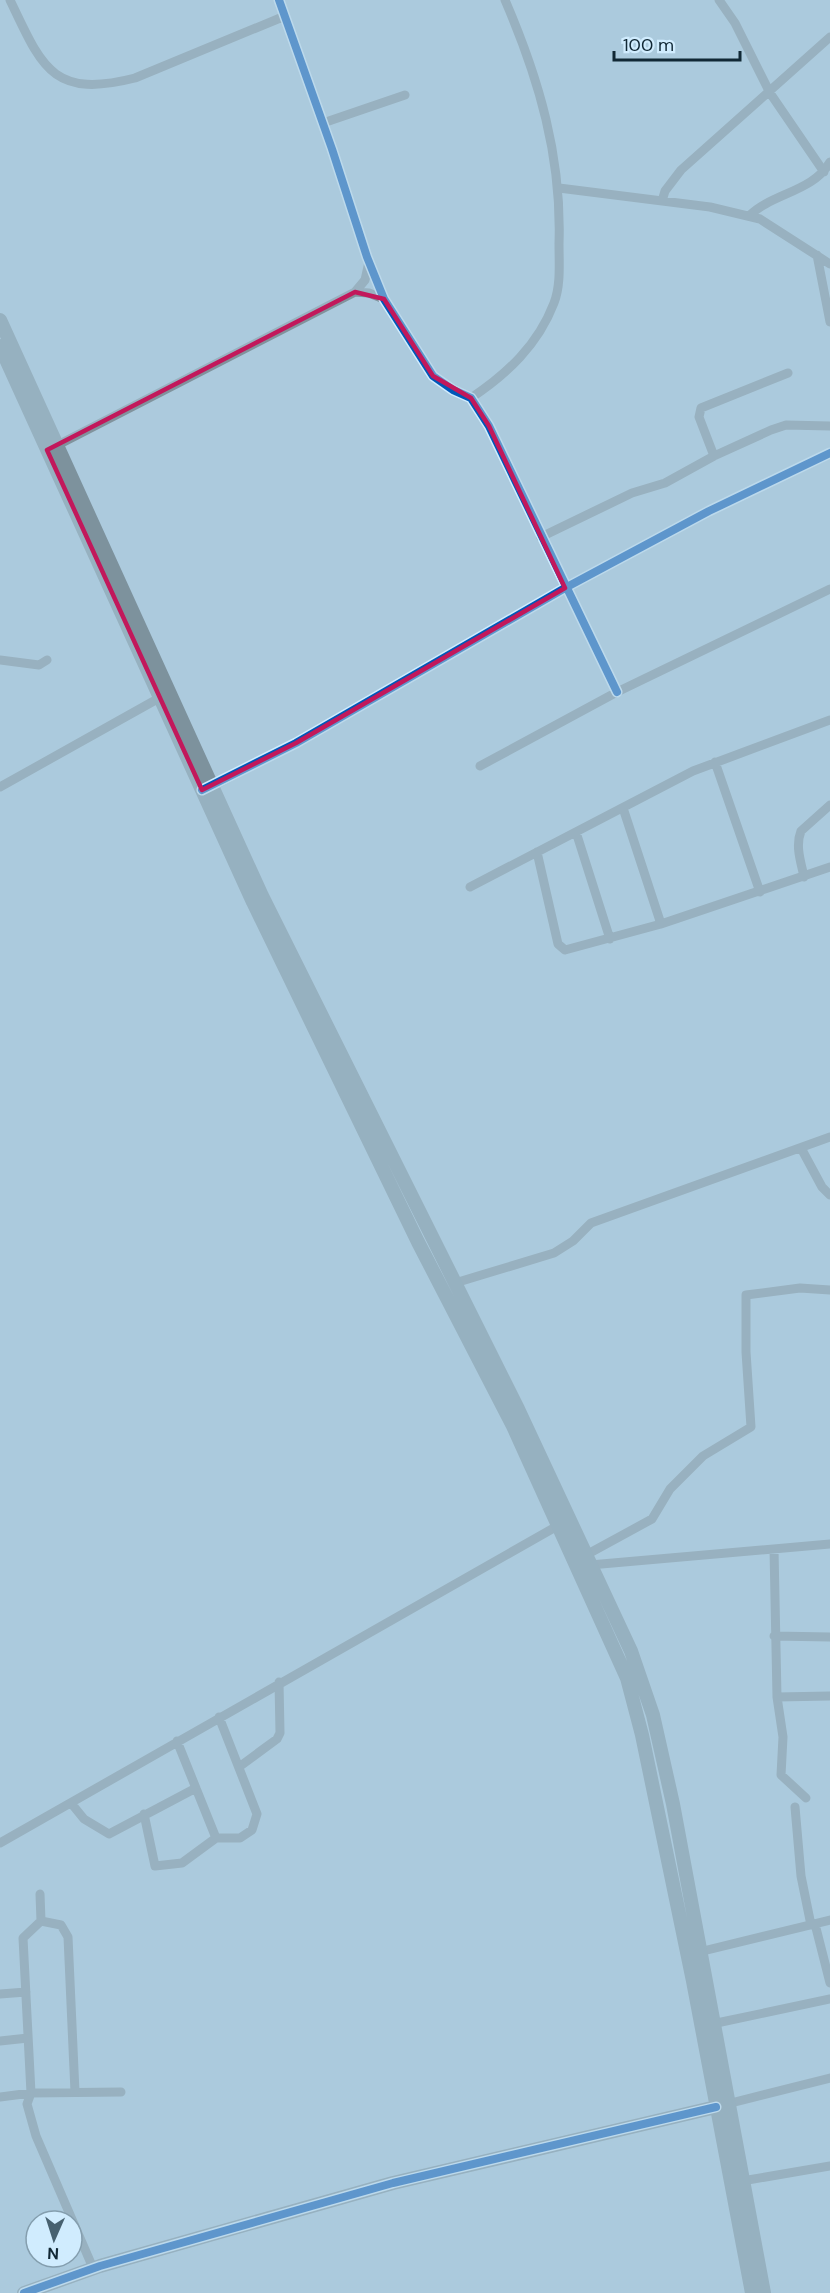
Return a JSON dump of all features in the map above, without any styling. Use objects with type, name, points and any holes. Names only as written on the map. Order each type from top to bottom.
[{"type":"main road","points":[[0,320],[52,448],[161,697],[455,1283],[619,1623],[646,1690],[673,1804],[712,2024],[721,2106],[752,2293]]},
{"type":"main road","points":[[0,346],[52,448],[207,788],[257,912],[418,1242],[498,1395],[623,1668],[642,1735],[693,1981],[721,2106],[742,2181],[764,2293]]},
{"type":"main road","points":[[24,2293],[93,2268],[393,2183],[721,2106]]},
{"type":"street","points":[[10,0],[33,48],[45,65],[58,77],[86,86],[110,85],[135,78],[285,16]]},
{"type":"street","points":[[279,0],[369,262],[384,299],[433,376],[453,390],[471,398],[489,426],[617,692]]},
{"type":"street","points":[[471,398],[517,363],[533,341],[554,304],[559,276],[559,188],[552,136],[534,71],[505,0]]},
{"type":"street","points":[[719,0],[735,23],[770,93],[824,172]]},
{"type":"street","points":[[662,201],[665,191],[681,170],[770,93],[830,37]]},
{"type":"street","points":[[323,123],[405,95]]},
{"type":"street","points":[[748,216],[761,206],[783,197],[824,172],[830,162]]},
{"type":"street","points":[[559,188],[710,207],[748,216],[776,227],[830,264]]},
{"type":"street","points":[[817,255],[830,322]]},
{"type":"street","points":[[52,448],[355,292],[365,280],[369,262]]},
{"type":"street","points":[[355,292],[369,293],[384,299]]},
{"type":"street","points":[[714,456],[699,417],[701,408],[788,373]]},
{"type":"street","points":[[541,537],[632,493],[665,483],[714,456],[786,425],[830,426]]},
{"type":"street","points":[[207,788],[415,676],[565,588],[709,511],[830,453]]},
{"type":"street","points":[[480,766],[617,692],[830,590]]},
{"type":"street","points":[[0,660],[39,665],[46,660]]},
{"type":"street","points":[[0,787],[161,697]]},
{"type":"street","points":[[470,887],[715,762],[830,720]]},
{"type":"street","points":[[715,762],[760,892]]},
{"type":"street","points":[[804,877],[797,844],[798,836],[830,805]]},
{"type":"street","points":[[622,808],[661,924]]},
{"type":"street","points":[[576,832],[610,939]]},
{"type":"street","points":[[537,852],[561,949],[610,939],[661,924],[830,867]]},
{"type":"street","points":[[455,1283],[554,1253],[573,1241],[591,1223],[830,1137]]},
{"type":"street","points":[[801,1148],[822,1188],[830,1195]]},
{"type":"street","points":[[588,1560],[652,1520],[670,1489],[703,1456],[752,1427],[746,1352],[746,1295],[800,1288],[830,1290]]},
{"type":"street","points":[[0,1843],[279,1682],[559,1525]]},
{"type":"street","points":[[588,1560],[830,1544]]},
{"type":"street","points":[[774,1549],[774,1636],[777,1697],[783,1737],[781,1775],[806,1798]]},
{"type":"street","points":[[774,1636],[830,1637]]},
{"type":"street","points":[[238,1767],[277,1739],[280,1733],[279,1682]]},
{"type":"street","points":[[777,1697],[830,1696]]},
{"type":"street","points":[[144,1814],[155,1866],[182,1863],[216,1838],[240,1838],[256,1824],[257,1814],[219,1717]]},
{"type":"street","points":[[177,1741],[216,1838]]},
{"type":"street","points":[[71,1803],[84,1819],[110,1834],[196,1788]]},
{"type":"street","points":[[795,1807],[801,1876],[830,1983]]},
{"type":"street","points":[[40,1894],[41,1921],[23,1938],[31,2093],[27,2104],[36,2136],[93,2268]]},
{"type":"street","points":[[699,1952],[830,1920]]},
{"type":"street","points":[[41,1921],[61,1925],[68,1938],[75,2092]]},
{"type":"street","points":[[0,1994],[26,1992]]},
{"type":"street","points":[[712,2024],[830,1999]]},
{"type":"street","points":[[0,2041],[28,2038]]},
{"type":"street","points":[[721,2106],[830,2078]]},
{"type":"street","points":[[0,2097],[31,2093],[121,2092]]},
{"type":"street","points":[[742,2181],[830,2166]]},
{"type":"highlighted area","points":[[355,292],[384,299],[433,376],[471,398],[489,426],[565,588],[296,743],[202,790],[47,450]]},
{"type":"cycle path","points":[[279,0],[332,149],[367,257],[384,299],[433,376],[453,390],[471,398],[489,426],[617,692]]},
{"type":"cycle path","points":[[202,790],[296,743],[565,588],[709,511],[830,453]]},
{"type":"cycle path","points":[[24,2293],[100,2266],[393,2183],[716,2107]]}]
